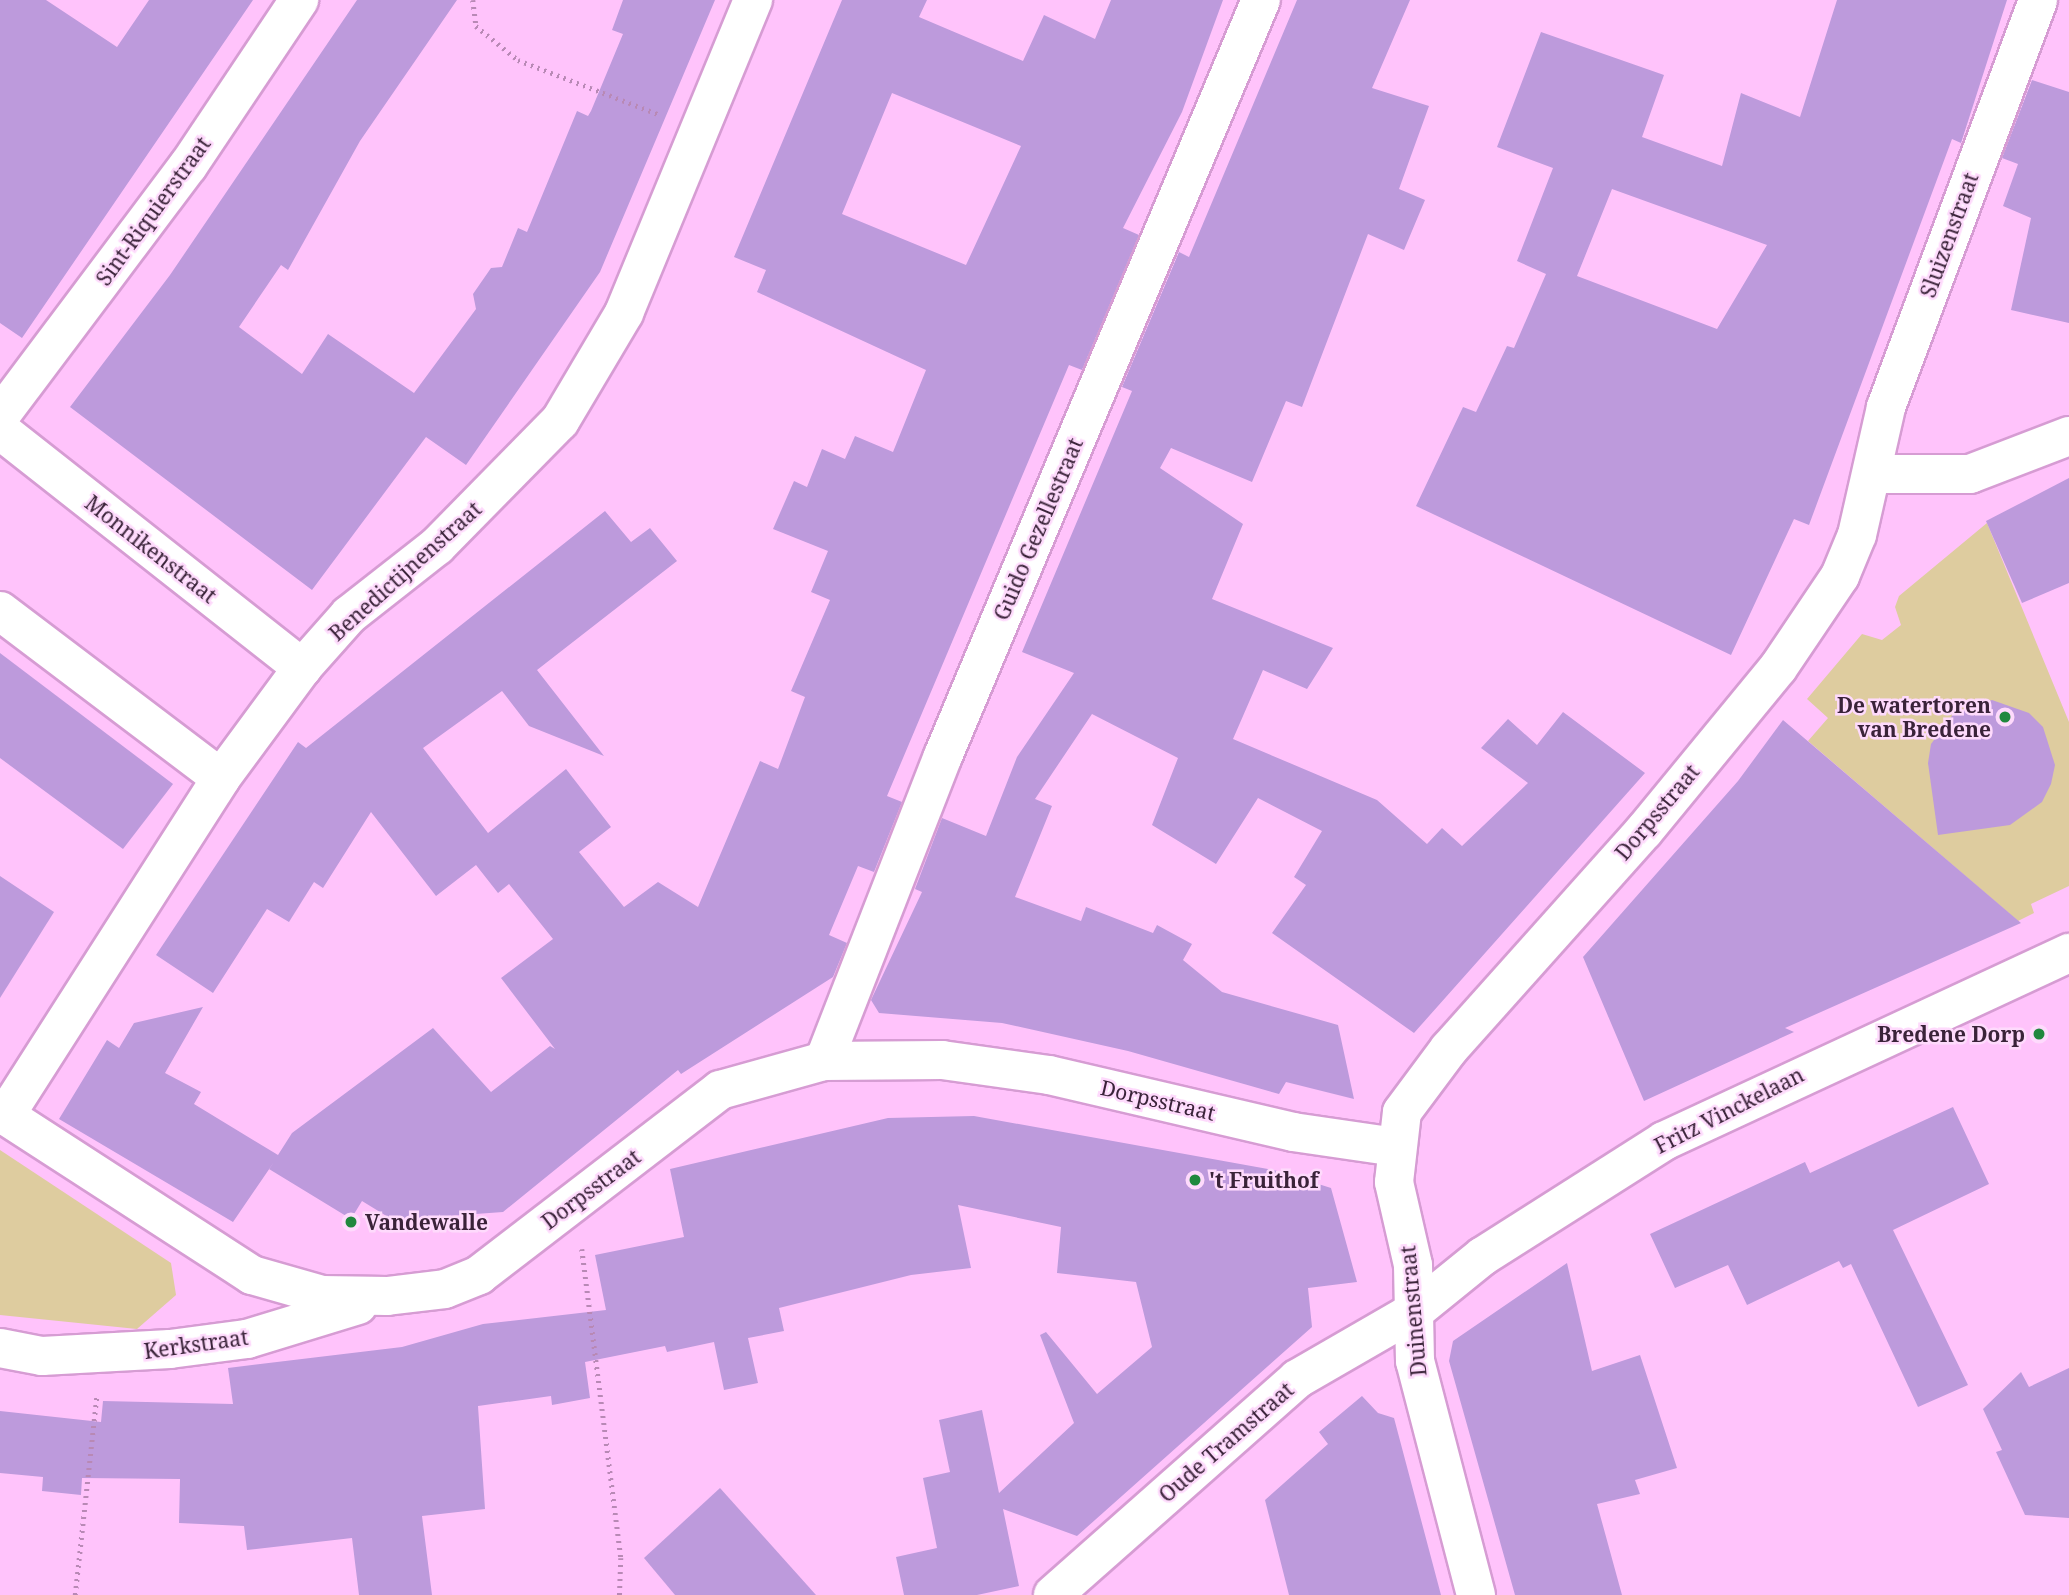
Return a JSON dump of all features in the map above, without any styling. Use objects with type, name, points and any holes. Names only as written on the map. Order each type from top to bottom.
[{"type":"street","name":"Sint-Riquierstraat","points":[[0,416],[188,166],[299,0]]},
{"type":"street","name":"Benedictijnenstraat","points":[[3,1114],[221,778],[302,668],[349,615],[447,537],[560,421],[624,313],[753,0]]},
{"type":"street","name":"Guido Gezellestraat","points":[[824,1061],[943,756],[1261,0]]},
{"type":"street","name":"Sluizenstraat","points":[[1872,474],[1886,407],[2038,0]]},
{"type":"street","name":"Monnikenstraat","points":[[0,430],[302,668]]},
{"type":"street","points":[[1872,474],[1970,474],[2069,436]]},
{"type":"street","name":"Dorpsstraat","points":[[3,1114],[252,1275],[322,1295],[387,1296],[464,1283],[720,1090],[824,1061],[922,1059],[1049,1075],[1293,1132],[1396,1147],[1402,1112],[1433,1068],[1644,831],[1816,618],[1857,535],[1872,474]]},
{"type":"street","points":[[0,611],[221,778]]},
{"type":"street","name":"Fritz Vinckelaan","points":[[1415,1311],[1483,1256],[1664,1140],[2069,953]]},
{"type":"street","name":"Duinenstraat","points":[[1396,1147],[1394,1182],[1413,1265],[1421,1395],[1476,1595]]},
{"type":"street","name":"Kerkstraat","points":[[0,1348],[42,1356],[100,1356],[247,1339],[387,1296]]},
{"type":"street","name":"Oude Tramstraat","points":[[1053,1595],[1297,1379],[1415,1311]]},
{"type":"path","points":[[473,0],[476,26],[517,60],[699,129]]},
{"type":"path","points":[[559,1213],[582,1250],[621,1558],[620,1595]]},
{"type":"path","points":[[75,1595],[100,1356]]},
{"type":"shaded area","points":[[1987,523],[2069,722],[2069,886],[2031,904],[2034,913],[2018,921],[1808,741],[1828,718],[1807,699],[1862,634],[1882,640],[1901,625],[1895,607],[1899,596]]},
{"type":"shaded area","points":[[0,1150],[171,1263],[176,1295],[137,1329],[0,1315]]},
{"type":"building","points":[[0,0],[46,0],[117,47],[149,0],[253,0],[22,338],[0,323]]},
{"type":"building","points":[[357,0],[457,0],[360,141],[288,270],[281,265],[239,327],[302,374],[328,334],[414,393],[476,309],[473,294],[491,268],[502,267],[518,228],[527,232],[577,111],[588,116],[591,111],[623,34],[612,30],[623,0],[715,0],[600,272],[466,465],[426,437],[312,590],[70,407],[170,275]]},
{"type":"building","points":[[842,0],[927,0],[919,17],[1023,61],[1044,15],[1095,39],[1111,0],[1223,0],[1182,112],[1123,228],[1139,235],[1082,370],[1069,365],[887,796],[902,802],[874,872],[858,866],[829,935],[847,943],[833,977],[681,1074],[678,1070],[503,1212],[393,1220],[362,1201],[351,1219],[269,1169],[233,1222],[59,1119],[107,1040],[119,1048],[134,1023],[203,1007],[165,1073],[201,1092],[194,1104],[278,1155],[292,1133],[433,1028],[491,1092],[550,1046],[555,1049],[501,978],[553,939],[509,884],[498,893],[476,865],[436,896],[371,812],[323,888],[314,882],[289,922],[267,909],[213,993],[156,955],[298,742],[306,748],[605,511],[631,542],[650,528],[677,561],[537,670],[604,756],[529,726],[502,691],[423,748],[488,833],[566,769],[611,827],[579,852],[624,907],[658,882],[698,907],[760,761],[778,769],[805,697],[791,691],[830,600],[811,592],[828,551],[773,529],[794,481],[807,487],[822,449],[845,459],[855,436],[893,452],[926,370],[757,292],[766,270],[734,257]],"holes":[[[892,93],[1021,146],[966,265],[842,214]]]},
{"type":"building","points":[[1297,0],[1410,0],[1372,88],[1429,106],[1399,189],[1425,200],[1404,250],[1368,234],[1302,407],[1286,401],[1252,482],[1171,448],[1160,468],[1243,524],[1212,599],[1333,648],[1307,689],[1263,670],[1233,739],[1377,800],[1427,844],[1442,828],[1462,846],[1528,783],[1481,748],[1508,719],[1537,745],[1563,712],[1645,773],[1414,1033],[1272,933],[1306,885],[1294,877],[1322,831],[1258,798],[1216,864],[1152,825],[1178,758],[1092,714],[1035,799],[1052,806],[1015,897],[1081,921],[1086,907],[1153,933],[1157,925],[1192,944],[1183,960],[1222,992],[1338,1025],[1354,1099],[1286,1082],[1279,1094],[1128,1051],[1002,1023],[879,1013],[871,1000],[922,892],[915,889],[942,818],[986,836],[1017,757],[1074,673],[1022,652],[1132,391],[1122,387],[1179,252],[1189,257]]},
{"type":"building","points":[[1837,0],[2007,0],[1961,143],[1952,139],[1809,525],[1794,519],[1731,655],[1416,506],[1463,407],[1476,412],[1507,346],[1514,348],[1546,274],[1517,261],[1553,168],[1497,147],[1541,32],[1664,75],[1642,137],[1722,166],[1741,93],[1800,117]],"holes":[[[1612,189],[1767,245],[1717,329],[1577,276]]]},
{"type":"building","points":[[2032,80],[2069,92],[2069,323],[2011,310],[2031,218],[2003,206],[2018,164],[2002,158]]},
{"type":"building","points":[[2069,478],[2069,583],[2022,603],[1986,521]]},
{"type":"building","points":[[0,653],[173,784],[123,849],[0,758]]},
{"type":"building","points":[[1992,700],[2029,713],[2043,727],[2055,765],[2051,784],[2042,802],[2010,825],[1938,835],[1928,763],[1931,744],[1954,713]]},
{"type":"building","points":[[1783,720],[2021,923],[1785,1028],[1794,1032],[1644,1101],[1583,957],[1738,781]]},
{"type":"building","points":[[0,876],[54,912],[0,998]]},
{"type":"building","points":[[1953,1107],[1989,1184],[1893,1230],[1968,1385],[1918,1407],[1851,1264],[1843,1268],[1839,1261],[1747,1305],[1728,1265],[1675,1288],[1650,1234],[1805,1162],[1810,1173]]},
{"type":"building","points":[[974,1116],[1274,1170],[1331,1188],[1357,1282],[1308,1288],[1312,1327],[1077,1536],[1003,1509],[1019,1586],[977,1595],[904,1595],[896,1557],[937,1548],[923,1478],[950,1472],[939,1420],[982,1410],[999,1493],[1074,1423],[1040,1335],[1046,1332],[1097,1394],[1152,1347],[1136,1282],[1057,1273],[1061,1227],[958,1205],[971,1268],[911,1275],[779,1308],[784,1331],[748,1338],[758,1383],[724,1390],[714,1342],[667,1352],[665,1346],[585,1362],[590,1398],[552,1405],[551,1396],[478,1406],[485,1509],[422,1516],[432,1595],[359,1595],[352,1538],[247,1550],[244,1526],[179,1523],[180,1479],[82,1478],[81,1495],[42,1491],[43,1477],[0,1473],[0,1411],[101,1422],[103,1401],[233,1404],[228,1368],[402,1347],[483,1324],[606,1310],[595,1255],[684,1237],[670,1169],[888,1118]]},
{"type":"building","points":[[1567,1263],[1592,1371],[1640,1355],[1677,1468],[1635,1480],[1640,1494],[1597,1504],[1622,1595],[1515,1595],[1449,1361],[1453,1341]]},
{"type":"building","points":[[2069,1368],[2069,1518],[2025,1515],[1996,1452],[2002,1450],[1983,1409],[2021,1372],[2029,1387]]},
{"type":"building","points":[[1362,1396],[1378,1413],[1394,1418],[1441,1595],[1289,1595],[1265,1500],[1328,1444],[1319,1432]]},
{"type":"building","points":[[720,1488],[816,1595],[675,1595],[644,1558]]},
{"type":"place","name":"De watertoren van Bredene","points":[[2005,717]]},
{"type":"place","name":"Bredene Dorp","points":[[2039,1034]]},
{"type":"place","name":"'t Fruithof","points":[[1195,1180]]},
{"type":"place","name":"Vandewalle","points":[[351,1222]]}]
